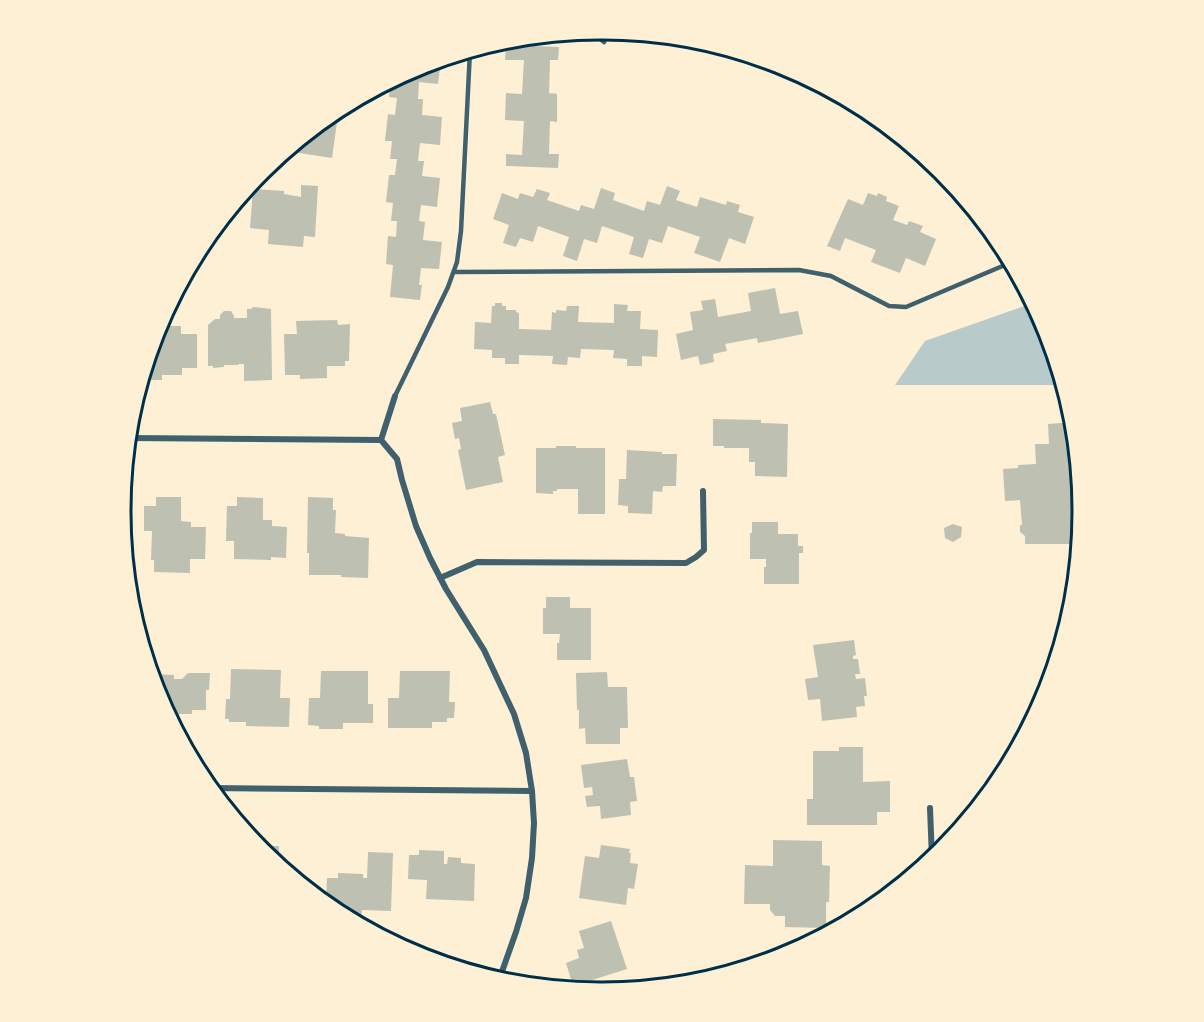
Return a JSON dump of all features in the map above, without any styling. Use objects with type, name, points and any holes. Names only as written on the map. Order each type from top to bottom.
[{"type":"street","points":[[381,440],[395,396]]},
{"type":"street","points":[[138,438],[381,440],[398,459],[416,526],[440,578],[484,650],[514,714],[526,753],[534,823],[532,858],[526,898],[502,970]]},
{"type":"street","points":[[440,578],[477,562],[686,563],[696,558],[704,550],[703,490]]},
{"type":"street","points":[[223,788],[532,791]]},
{"type":"street","points":[[930,808],[932,847]]},
{"type":"lane","points":[[395,396],[448,287],[457,262],[461,231],[470,60]]},
{"type":"lane","points":[[454,272],[799,270],[831,276],[889,306],[906,307],[1003,266]]},
{"type":"shaded area","points":[[1025,306],[1048,360],[1055,385],[895,385],[925,341]]},
{"type":"building","points":[[534,46],[559,47],[558,60],[550,60],[549,93],[557,94],[557,122],[550,121],[549,154],[559,154],[558,168],[506,166],[506,154],[522,155],[524,121],[505,120],[506,93],[522,94],[524,60],[505,60],[506,51]]},
{"type":"building","points":[[440,69],[438,84],[419,82],[418,99],[423,99],[422,115],[442,117],[440,145],[420,143],[418,161],[424,161],[422,176],[440,178],[437,207],[421,205],[419,221],[425,222],[423,240],[442,242],[439,269],[421,268],[420,300],[390,297],[393,265],[386,264],[388,236],[396,237],[397,221],[391,221],[393,203],[386,202],[389,175],[395,175],[397,159],[390,159],[392,141],[385,141],[388,114],[395,115],[397,98],[389,97],[390,91],[394,89]]},
{"type":"building","points":[[337,123],[332,158],[297,153]]},
{"type":"building","points":[[301,185],[318,186],[315,237],[304,236],[303,247],[268,244],[269,230],[250,228],[252,196],[259,189],[284,191],[284,194],[301,197]]},
{"type":"building","points":[[667,186],[680,191],[676,200],[697,207],[700,197],[726,205],[727,201],[740,205],[738,212],[754,217],[745,244],[729,238],[720,262],[694,253],[700,237],[668,226],[662,243],[649,239],[643,258],[629,254],[634,237],[602,226],[597,243],[584,239],[577,261],[563,256],[569,237],[538,226],[533,242],[520,238],[516,247],[503,243],[509,225],[493,219],[502,193],[518,199],[520,193],[533,197],[537,189],[550,193],[547,200],[579,211],[581,205],[594,209],[601,188],[615,193],[613,200],[644,211],[647,201],[660,205]]},
{"type":"building","points":[[868,193],[877,196],[878,193],[887,197],[886,201],[899,206],[893,220],[907,225],[909,221],[923,226],[920,232],[936,239],[925,266],[906,258],[900,273],[871,262],[876,250],[845,238],[840,251],[827,246],[848,199],[863,205]]},
{"type":"building","points":[[775,288],[780,314],[798,311],[803,334],[758,343],[757,338],[725,344],[727,351],[713,354],[714,362],[700,365],[698,356],[681,360],[676,334],[693,330],[690,312],[703,310],[701,301],[715,299],[718,317],[751,311],[748,293]]},
{"type":"building","points":[[495,303],[502,303],[502,306],[506,306],[506,310],[516,310],[519,313],[519,329],[551,330],[552,312],[566,311],[567,306],[579,306],[578,322],[614,323],[614,304],[628,305],[627,311],[641,311],[640,329],[658,330],[657,357],[642,356],[642,366],[627,366],[627,359],[613,358],[614,350],[581,349],[580,358],[568,357],[567,365],[552,364],[553,356],[519,355],[519,364],[505,364],[505,358],[492,358],[492,350],[474,349],[475,322],[491,323],[492,306],[495,306]]},
{"type":"building","points":[[253,307],[271,309],[272,380],[244,381],[244,364],[213,368],[213,366],[208,366],[208,325],[215,319],[220,319],[224,311],[231,311],[234,318],[247,318],[247,309]]},
{"type":"building","points":[[337,320],[338,325],[350,324],[349,361],[345,361],[345,366],[327,366],[327,378],[300,379],[300,375],[285,375],[284,334],[297,334],[296,321]]},
{"type":"building","points":[[169,326],[181,326],[181,334],[197,334],[197,368],[182,368],[182,375],[162,375],[162,380],[150,380]]},
{"type":"building","points":[[490,402],[493,414],[496,414],[505,455],[498,457],[503,482],[466,490],[458,450],[461,449],[459,438],[455,439],[452,423],[462,421],[460,408]]},
{"type":"building","points":[[713,419],[761,420],[761,423],[788,424],[787,477],[755,476],[755,462],[749,462],[749,448],[713,446]]},
{"type":"building","points":[[1064,423],[1071,480],[1071,544],[1025,544],[1025,536],[1020,532],[1020,525],[1022,525],[1020,500],[1005,501],[1003,469],[1036,464],[1035,444],[1049,444],[1048,424]]},
{"type":"building","points":[[556,446],[605,448],[605,514],[578,514],[578,489],[557,489],[553,491],[553,494],[536,493],[536,448],[556,448]]},
{"type":"building","points":[[627,450],[677,454],[676,486],[663,486],[662,492],[653,491],[652,514],[628,513],[628,506],[618,505],[619,479],[626,479]]},
{"type":"building","points":[[156,497],[181,497],[181,521],[191,522],[191,527],[206,527],[205,559],[190,559],[190,573],[154,572],[154,560],[151,560],[152,531],[144,531],[144,506],[156,506]]},
{"type":"building","points":[[237,497],[263,498],[263,520],[272,520],[272,526],[287,527],[286,558],[234,559],[234,541],[226,541],[227,506],[237,506]]},
{"type":"building","points":[[308,497],[333,498],[333,510],[336,510],[335,533],[369,538],[368,578],[309,575]]},
{"type":"building","points":[[752,522],[778,522],[778,534],[798,534],[798,546],[803,546],[803,553],[799,553],[799,584],[764,584],[766,559],[750,559]]},
{"type":"building","points":[[953,524],[962,527],[961,537],[953,542],[945,538],[944,528]]},
{"type":"building","points":[[546,597],[570,597],[570,608],[591,608],[591,660],[557,660],[557,643],[559,643],[560,634],[543,634],[543,608],[546,608]]},
{"type":"building","points":[[854,640],[856,655],[853,659],[858,659],[860,674],[855,674],[856,679],[865,678],[867,696],[864,696],[865,706],[856,707],[857,717],[822,721],[820,699],[808,700],[805,679],[818,677],[813,645]]},
{"type":"building","points":[[231,669],[281,670],[280,698],[290,698],[289,727],[246,726],[246,722],[229,722],[229,719],[225,719],[226,699],[230,699]]},
{"type":"building","points":[[321,671],[368,671],[368,704],[373,704],[373,723],[343,723],[343,729],[319,729],[319,726],[308,725],[309,698],[320,698]]},
{"type":"building","points":[[400,671],[450,671],[449,702],[455,702],[454,718],[447,718],[447,722],[432,722],[432,728],[388,728],[388,698],[399,698]]},
{"type":"building","points":[[607,672],[608,687],[627,687],[628,728],[620,728],[620,744],[586,744],[585,728],[579,729],[576,673]]},
{"type":"building","points":[[188,673],[210,673],[209,690],[206,690],[206,710],[192,710],[192,714],[178,714],[161,674],[174,675],[174,679],[182,679]]},
{"type":"building","points":[[839,747],[863,747],[863,782],[890,781],[890,812],[877,812],[877,825],[807,825],[807,799],[813,799],[813,751],[839,751]]},
{"type":"building","points":[[627,759],[630,777],[634,777],[637,801],[630,802],[631,815],[601,819],[600,806],[587,807],[585,796],[593,795],[592,787],[584,788],[581,765]]},
{"type":"building","points":[[773,840],[822,841],[822,865],[830,866],[826,924],[819,928],[785,927],[785,916],[775,916],[770,910],[770,904],[744,904],[745,865],[773,866]]},
{"type":"building","points":[[601,845],[630,849],[630,863],[638,864],[634,889],[628,888],[626,905],[579,898],[585,856],[599,858]]},
{"type":"building","points":[[271,846],[279,846],[279,853]]},
{"type":"building","points":[[419,850],[444,851],[444,864],[447,864],[448,857],[461,858],[461,863],[475,864],[474,901],[426,899],[427,880],[408,879],[409,855],[419,855]]},
{"type":"building","points":[[368,852],[393,853],[391,911],[362,910],[362,915],[326,892],[327,878],[338,878],[338,873],[363,874],[363,878],[367,878]]},
{"type":"building","points":[[611,921],[627,969],[588,981],[571,980],[566,963],[579,958],[577,950],[584,948],[579,931]]}]
